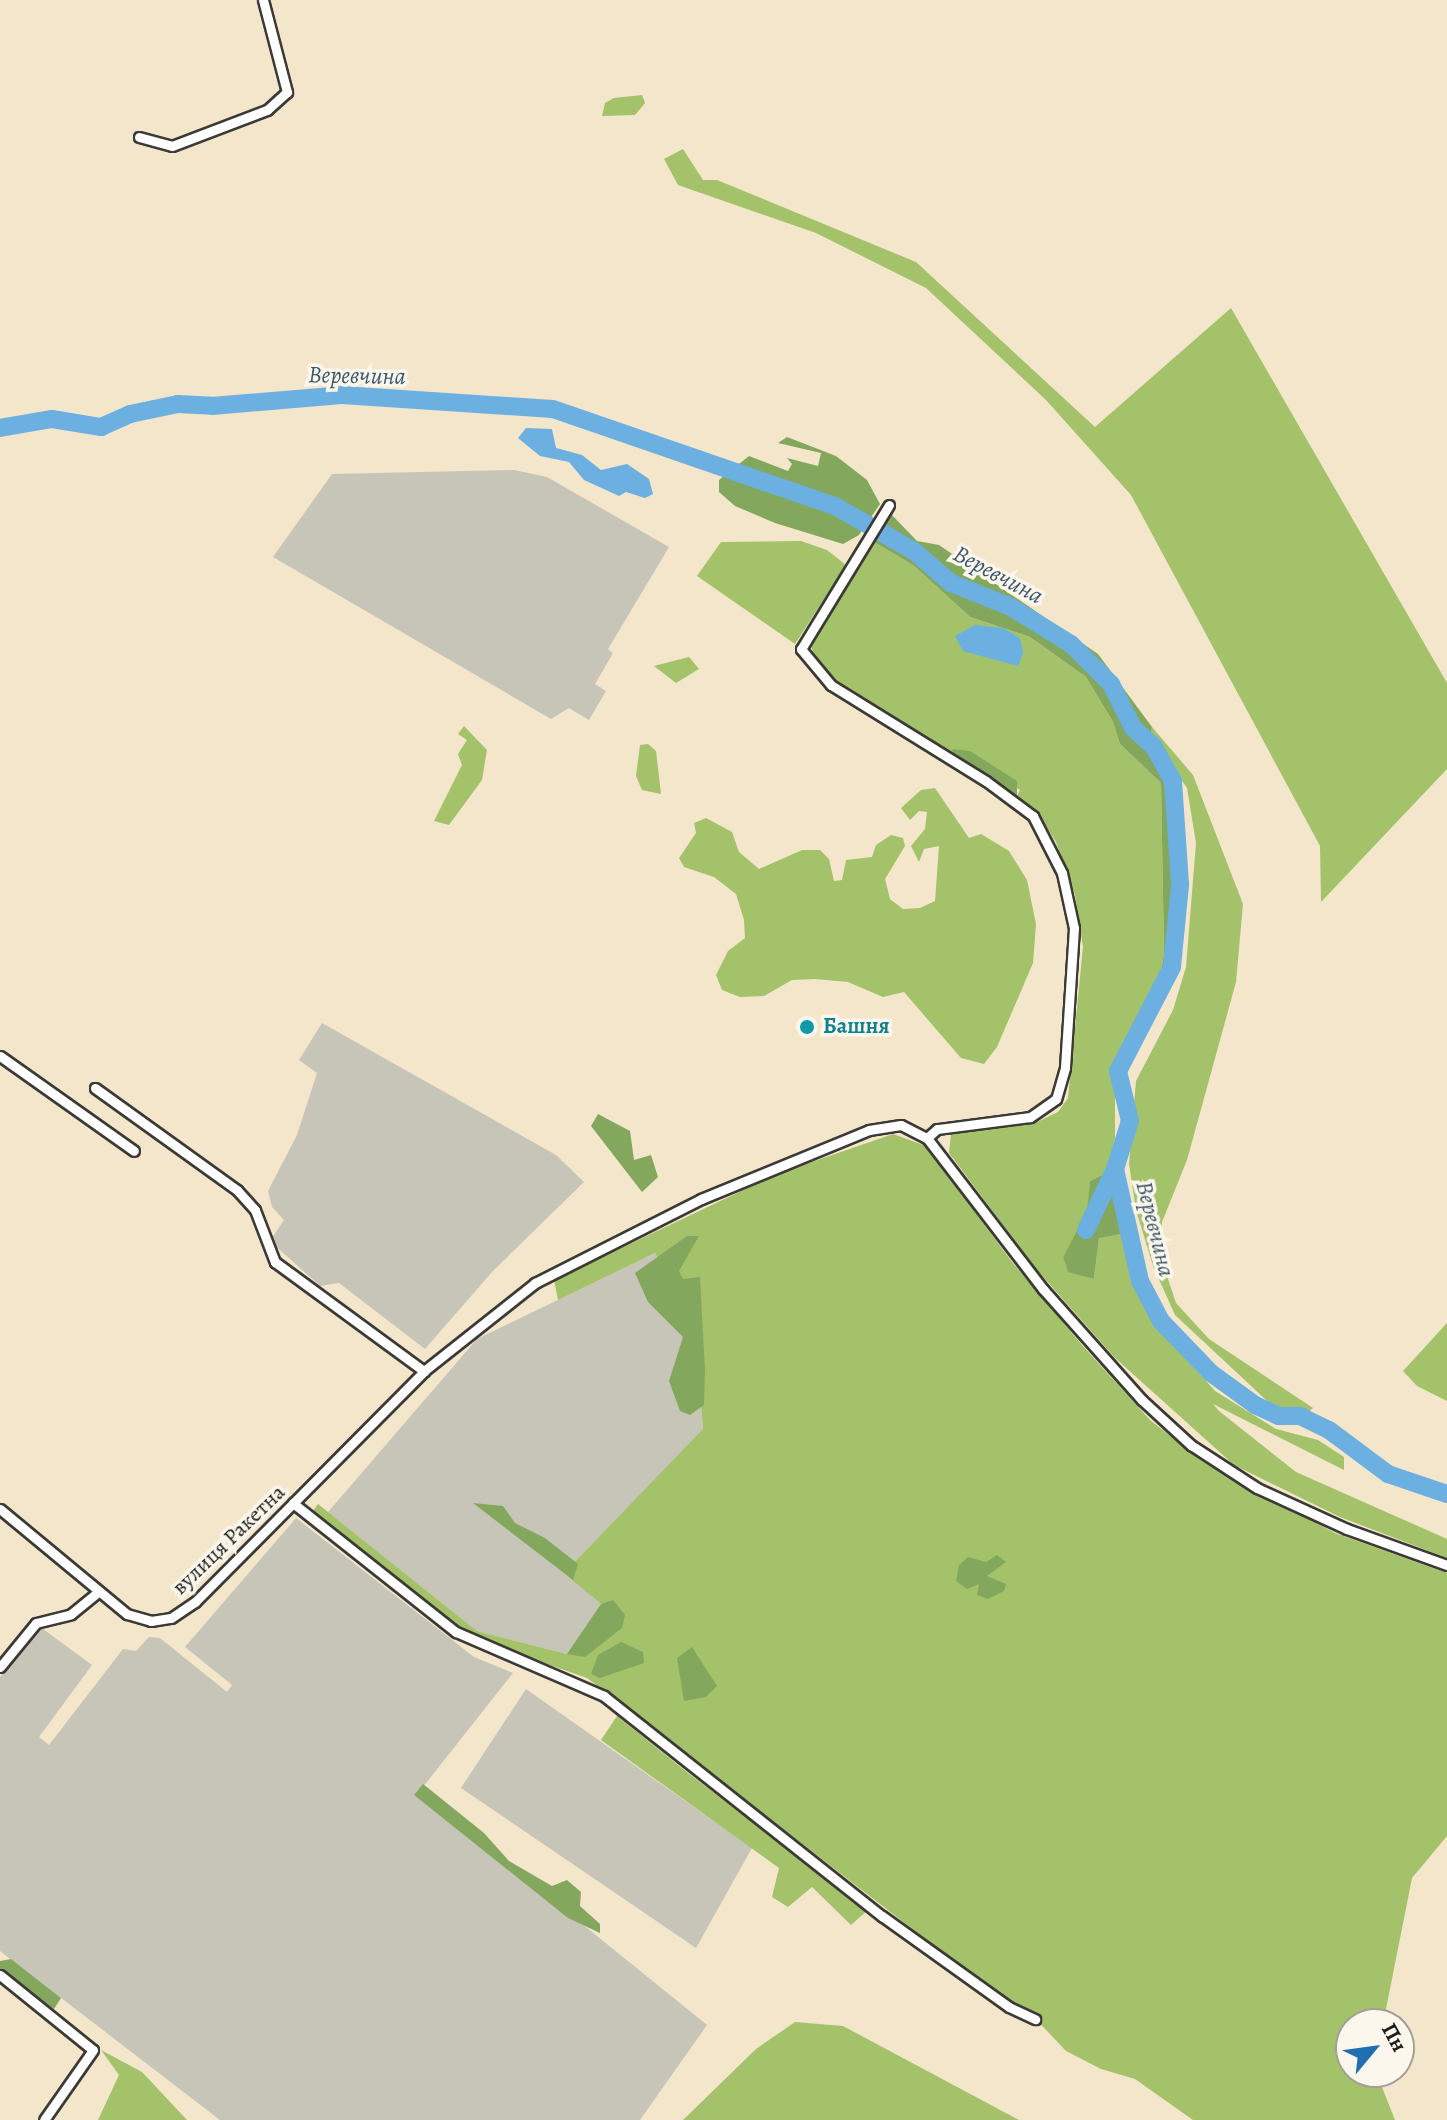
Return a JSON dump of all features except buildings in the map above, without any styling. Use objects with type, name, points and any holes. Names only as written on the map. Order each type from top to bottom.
[{"type":"street","points":[[139,137],[172,146],[267,110],[287,92],[263,0]]},
{"type":"street","points":[[889,505],[866,535],[801,649],[831,685],[986,781],[1033,816],[1062,873],[1074,928],[1065,1068],[1056,1099],[1030,1117],[937,1129],[927,1138],[1043,1289],[1142,1400],[1191,1445],[1257,1488],[1347,1529],[1447,1565]]},
{"type":"street","points":[[0,1056],[134,1151]]},
{"type":"street","points":[[95,1088],[237,1190],[255,1210],[275,1262],[424,1371]]},
{"type":"street","name":"вулиця Ракетна","points":[[2,1514],[140,1620],[171,1618],[195,1602],[424,1371],[535,1283],[647,1223],[869,1130],[901,1125],[927,1138]]},
{"type":"street","points":[[293,1503],[456,1632],[604,1696],[882,1916],[1009,2007],[1035,2019]]},
{"type":"street","points":[[0,1667],[36,1623],[71,1614],[99,1591]]},
{"type":"street","points":[[0,1975],[93,2050],[93,2058],[44,2120]]},
{"type":"shaded area","points":[[514,470],[547,477],[669,547],[608,649],[613,653],[595,684],[606,691],[589,720],[569,708],[551,719],[273,557],[332,474]]},
{"type":"shaded area","points":[[322,1023],[556,1155],[584,1182],[492,1272],[425,1349],[339,1283],[320,1286],[270,1241],[284,1220],[272,1207],[268,1191],[297,1135],[317,1073],[299,1060]]},
{"type":"shaded area","points":[[655,1253],[696,1347],[703,1430],[565,1572],[601,1604],[567,1654],[477,1631],[328,1512],[477,1339]]},
{"type":"shaded area","points":[[296,1518],[474,1657],[513,1673],[419,1792],[707,2025],[640,2120],[220,2120],[0,1951],[0,1677],[39,1626],[92,1665],[39,1737],[49,1745],[123,1649],[136,1651],[149,1637],[160,1638],[227,1692],[232,1685],[185,1647]]},
{"type":"shaded area","points":[[526,1689],[752,1848],[696,1948],[461,1788]]},
{"type":"green space","points":[[642,95],[645,103],[635,115],[602,116],[605,103],[614,98]]},
{"type":"green space","points":[[683,149],[703,180],[717,180],[916,262],[1095,427],[1231,308],[1447,683],[1447,769],[1321,902],[1320,846],[1131,495],[1046,400],[926,288],[816,233],[678,185],[664,159]]},
{"type":"green space","points":[[787,437],[836,456],[867,480],[880,504],[859,535],[843,544],[775,523],[735,506],[719,492],[719,480],[749,456],[788,471],[792,464],[787,458],[818,466],[821,453],[778,443]]},
{"type":"green space","points":[[891,514],[917,541],[939,545],[1098,654],[1152,727],[1151,735],[1143,732],[1128,708],[1126,716],[1162,766],[1174,802],[1174,938],[1158,989],[1164,954],[1161,783],[1120,744],[1113,722],[1086,677],[1030,637],[970,617],[913,565],[867,538]]},
{"type":"green space","points":[[867,538],[913,565],[970,617],[1030,637],[1086,677],[1113,722],[1120,744],[1161,783],[1164,954],[1158,989],[1115,1060],[1115,1139],[1106,1173],[1090,1181],[1088,1212],[1063,1257],[1068,1271],[1094,1279],[1099,1237],[1122,1234],[1137,1282],[1161,1330],[1215,1391],[1276,1429],[1318,1440],[1344,1457],[1344,1470],[1213,1404],[1219,1411],[1296,1472],[1447,1539],[1447,1558],[1340,1517],[1234,1465],[1114,1357],[1037,1270],[949,1153],[951,1134],[1037,1122],[1058,1112],[1068,1098],[1083,947],[1075,895],[1056,842],[1035,809],[1017,796],[1020,790],[952,749],[953,756],[845,688],[817,663],[811,646],[819,621]]},
{"type":"green space","points":[[801,541],[827,550],[846,565],[795,644],[697,576],[721,542]]},
{"type":"green space","points":[[689,657],[699,669],[676,683],[654,666]]},
{"type":"green space","points":[[464,726],[487,750],[482,780],[449,825],[434,821],[462,765],[458,754],[467,740],[458,734]]},
{"type":"green space","points":[[1152,727],[1193,775],[1243,904],[1236,982],[1187,1160],[1162,1222],[1159,1252],[1176,1303],[1209,1339],[1313,1408],[1293,1425],[1175,1315],[1153,1266],[1136,1210],[1129,1164],[1136,1081],[1173,1010],[1186,967],[1196,843],[1187,788],[1151,735]]},
{"type":"green space","points":[[648,744],[656,751],[661,794],[642,790],[636,776],[640,745]]},
{"type":"green space","points":[[952,749],[970,751],[1017,781],[1017,796],[953,756]]},
{"type":"green space","points":[[935,788],[969,838],[981,834],[1009,851],[1027,880],[1036,924],[1033,963],[997,1047],[984,1064],[961,1058],[904,992],[883,997],[848,982],[815,979],[792,980],[764,996],[740,997],[722,990],[716,975],[728,951],[745,938],[744,920],[736,894],[714,877],[684,867],[679,858],[696,833],[694,823],[706,818],[732,832],[739,852],[759,869],[802,850],[820,850],[829,859],[834,881],[842,880],[846,860],[872,857],[876,845],[891,835],[903,838],[905,846],[885,879],[890,899],[903,909],[920,908],[935,901],[939,846],[924,849],[919,862],[911,846],[925,829],[927,812],[919,811],[910,820],[901,808],[921,790]]},
{"type":"green space","points":[[598,1114],[630,1131],[634,1160],[651,1155],[658,1177],[642,1192],[591,1126]]},
{"type":"green space","points":[[893,1134],[926,1146],[1012,1262],[1150,1420],[1202,1461],[1335,1533],[1447,1573],[1447,1836],[1412,1878],[1386,2008],[1335,2008],[1335,2088],[1382,2088],[1395,2120],[1193,2120],[1135,2079],[1101,2069],[1066,2051],[1031,2014],[998,1995],[587,1678],[482,1641],[454,1624],[312,1512],[318,1504],[477,1631],[567,1654],[601,1604],[564,1573],[703,1429],[696,1347],[655,1253],[558,1300],[554,1280],[777,1174]]},
{"type":"green space","points":[[1106,1173],[1114,1181],[1122,1234],[1099,1238],[1094,1279],[1068,1272],[1063,1257],[1087,1212],[1090,1181]]},
{"type":"green space","points":[[687,1236],[699,1236],[679,1271],[683,1279],[700,1277],[705,1370],[704,1405],[690,1415],[680,1411],[669,1381],[683,1337],[648,1302],[635,1273]]},
{"type":"green space","points":[[1447,1323],[1447,1401],[1417,1386],[1403,1371]]},
{"type":"green space","points":[[473,1503],[503,1506],[515,1523],[545,1538],[578,1564],[573,1580]]},
{"type":"green space","points":[[997,1555],[1006,1562],[987,1576],[1006,1584],[1004,1591],[988,1599],[977,1595],[979,1584],[967,1589],[956,1581],[959,1565],[968,1557],[986,1562]]},
{"type":"green space","points":[[613,1600],[625,1615],[622,1628],[585,1657],[567,1654],[601,1604]]},
{"type":"green space","points":[[621,1642],[643,1652],[644,1663],[600,1678],[591,1674],[598,1655]]},
{"type":"green space","points":[[692,1647],[717,1686],[706,1697],[684,1701],[677,1658]]},
{"type":"green space","points":[[617,1716],[868,1910],[851,1925],[812,1887],[788,1907],[772,1897],[779,1868],[601,1740]]},
{"type":"green space","points":[[423,1784],[484,1833],[509,1861],[552,1886],[567,1880],[581,1892],[580,1906],[600,1924],[600,1933],[568,1918],[414,1795]]},
{"type":"green space","points":[[11,1959],[61,1998],[54,2009],[0,1972],[0,1961]]},
{"type":"green space","points":[[795,2022],[843,2026],[1019,2120],[683,2120],[756,2049]]},
{"type":"green space","points":[[101,2050],[142,2072],[187,2120],[98,2120],[119,2075]]},
{"type":"water","points":[[526,428],[552,429],[556,448],[582,455],[601,470],[627,464],[649,479],[653,494],[645,498],[626,492],[619,496],[584,480],[569,462],[540,456],[518,438]]},
{"type":"water","points":[[975,625],[1003,628],[1020,638],[1023,653],[1018,666],[963,651],[955,636]]},
{"type":"waterway","name":"Веревчина","points":[[0,428],[52,419],[101,427],[130,414],[178,404],[212,406],[342,395],[553,409],[835,506],[914,551],[951,583],[1011,607],[1071,644],[1111,684],[1133,728],[1154,747],[1173,781],[1180,885],[1172,967],[1118,1071],[1130,1121],[1115,1169],[1140,1281],[1161,1321],[1211,1373],[1255,1405],[1279,1416],[1300,1416],[1329,1430],[1388,1474],[1447,1494]]},
{"type":"waterway","points":[[1086,1230],[1115,1169]]},
{"type":"place","name":"Башня","points":[[807,1027]]}]
